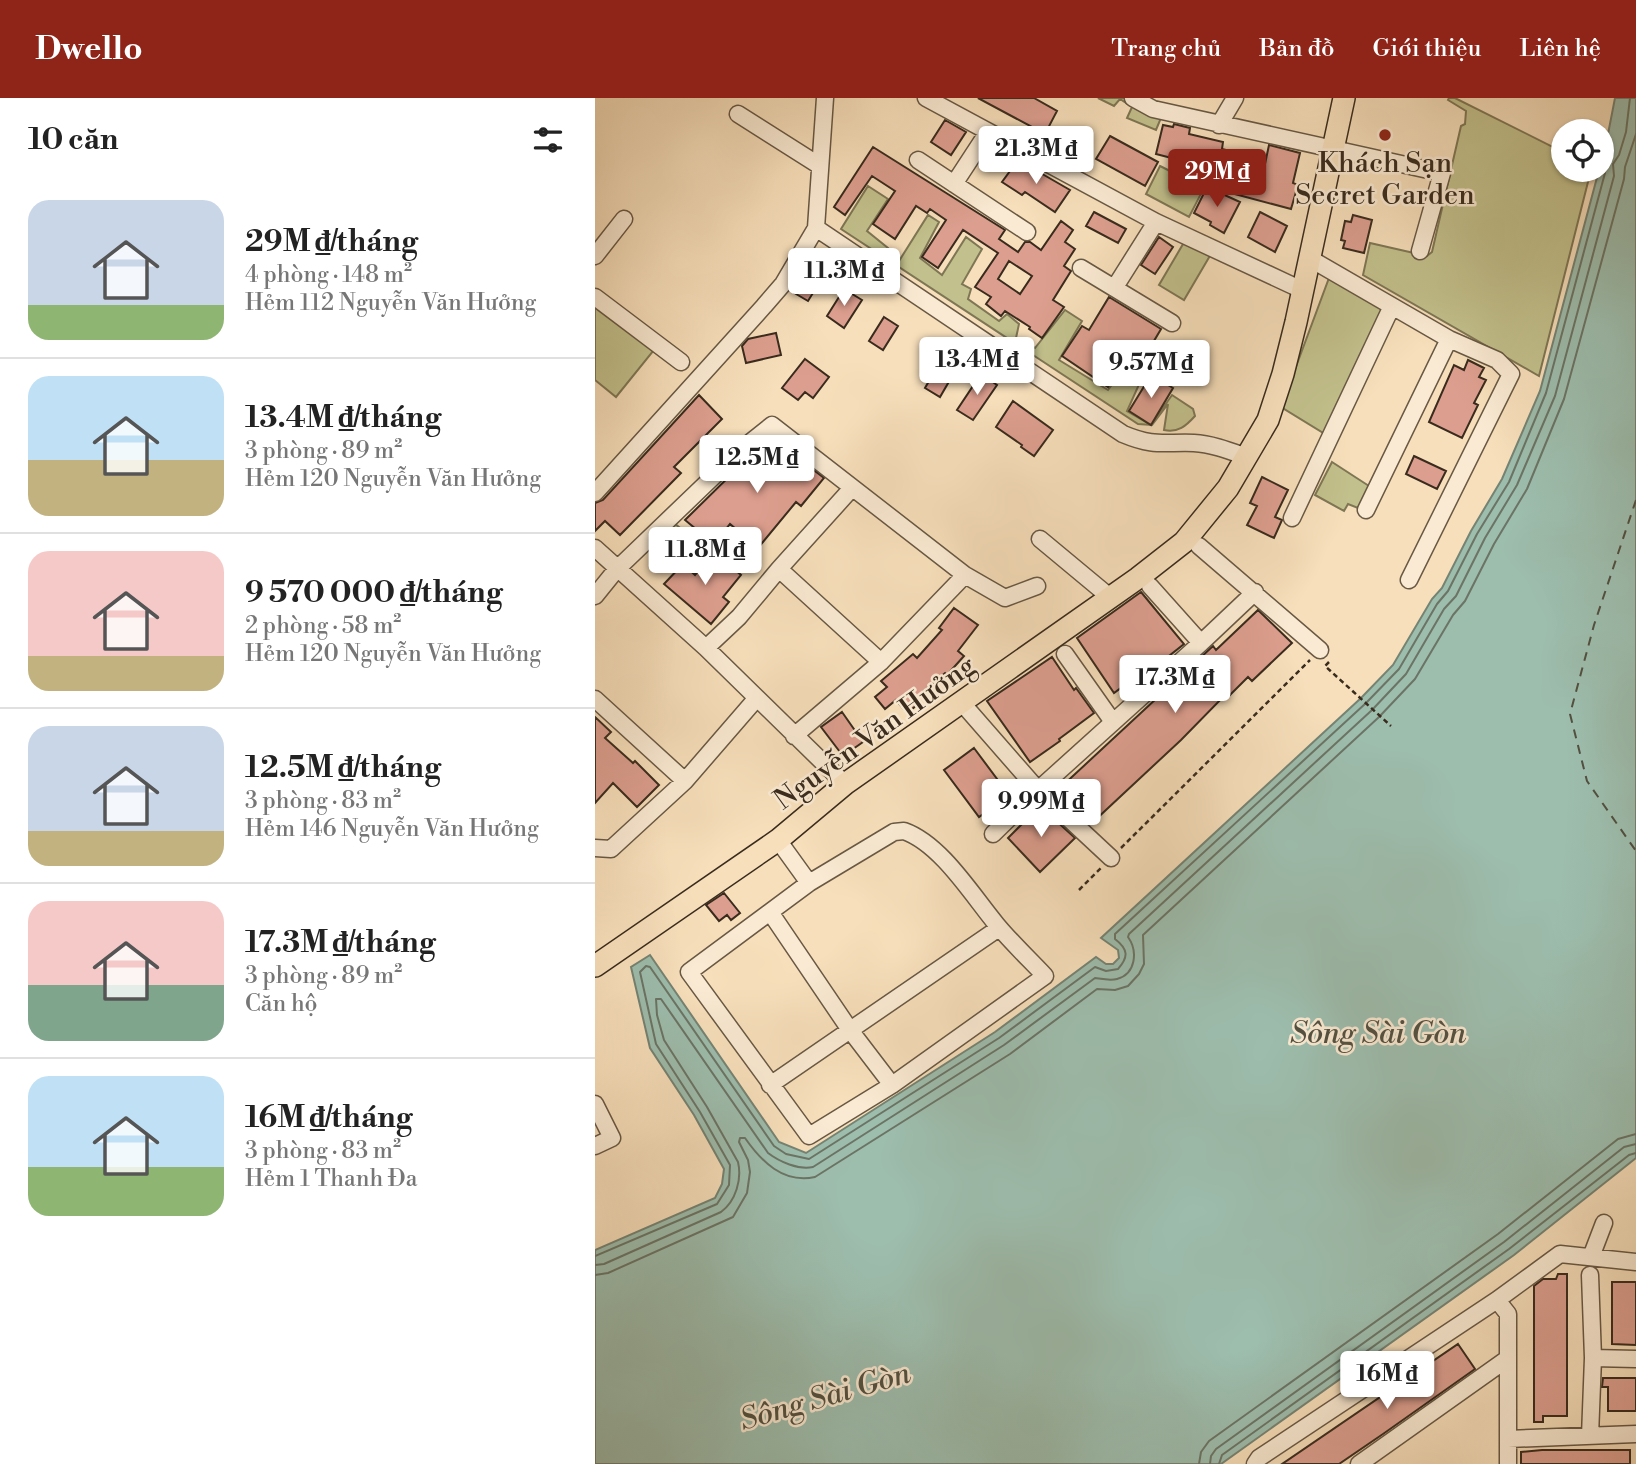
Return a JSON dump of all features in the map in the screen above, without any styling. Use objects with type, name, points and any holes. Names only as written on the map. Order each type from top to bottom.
[{"type":"main road","points":[[1247,457],[1268,420],[1283,374],[1344,98]]},
{"type":"main road","name":"Nguyễn Văn Hưởng","points":[[595,966],[778,840],[845,784],[1191,543],[1247,457]]},
{"type":"street","points":[[595,492],[783,284],[816,228],[825,98]]},
{"type":"street","points":[[926,98],[1156,222],[1302,290]]},
{"type":"street","points":[[1133,98],[1153,110],[1442,173],[1420,251]]},
{"type":"street","points":[[1219,125],[1235,98]]},
{"type":"street","points":[[738,114],[821,166]]},
{"type":"street","points":[[954,184],[988,132]]},
{"type":"street","points":[[918,160],[1027,232]]},
{"type":"street","points":[[595,256],[624,219]]},
{"type":"street","points":[[1115,287],[1156,222]]},
{"type":"street","points":[[816,228],[1123,434],[1146,443],[1195,443],[1222,448],[1247,457]]},
{"type":"street","points":[[1308,258],[1449,339],[1497,360],[1511,374],[1409,580]]},
{"type":"street","points":[[1081,268],[1172,323]]},
{"type":"street","points":[[595,297],[681,362]]},
{"type":"street","points":[[1292,517],[1392,306]]},
{"type":"street","points":[[1366,510],[1449,339]]},
{"type":"street","points":[[595,596],[616,570],[742,449],[772,425],[965,575],[1005,598],[1037,586]]},
{"type":"street","points":[[706,648],[739,617],[852,488]]},
{"type":"street","points":[[1040,539],[1111,598]]},
{"type":"street","points":[[1191,543],[1255,592],[1320,650]]},
{"type":"street","points":[[595,548],[616,570],[706,648],[845,784]]},
{"type":"street","points":[[779,569],[881,662]]},
{"type":"street","points":[[795,736],[881,662],[965,575]]},
{"type":"street","points":[[1150,586],[1201,643]]},
{"type":"street","points":[[993,834],[1255,592]]},
{"type":"street","points":[[1065,654],[1113,722]]},
{"type":"street","points":[[595,699],[685,781]]},
{"type":"street","points":[[595,848],[611,849],[685,781],[756,699]]},
{"type":"street","points":[[962,703],[1038,790],[1111,858]]},
{"type":"street","points":[[904,831],[916,835],[949,865],[999,928],[1045,976],[892,1085],[809,1136],[689,972],[809,883],[894,832],[904,831]]},
{"type":"street","points":[[778,840],[809,883]]},
{"type":"street","points":[[770,912],[850,1030],[892,1085]]},
{"type":"street","points":[[771,1085],[999,928]]},
{"type":"street","points":[[595,1104],[612,1138],[595,1146]]},
{"type":"street","points":[[1591,1257],[1604,1223]]},
{"type":"street","points":[[1255,1464],[1259,1458],[1497,1300],[1560,1254],[1636,1262]]},
{"type":"street","points":[[1590,1275],[1593,1358],[1590,1436]]},
{"type":"street","points":[[1497,1300],[1508,1314],[1508,1464]]},
{"type":"street","points":[[1593,1358],[1636,1359]]},
{"type":"street","points":[[1359,1464],[1507,1359]]},
{"type":"street","points":[[1508,1439],[1636,1434]]},
{"type":"path","points":[[1079,890],[1320,650]]},
{"type":"path","points":[[1325,666],[1391,726]]},
{"type":"shaded area","points":[[1098,98],[1129,98],[1163,113],[1156,130],[1127,118],[1132,107],[1120,99],[1114,106]]},
{"type":"shaded area","points":[[1455,98],[1551,146],[1551,182],[1588,182],[1539,376],[1363,275],[1370,243],[1427,256],[1432,252],[1461,126],[1465,124],[1466,111],[1448,100]]},
{"type":"shaded area","points":[[1160,166],[1204,188],[1189,217],[1146,194]]},
{"type":"shaded area","points":[[868,186],[888,199],[867,231],[899,261],[928,215],[939,222],[920,258],[942,275],[966,237],[982,249],[962,284],[971,289],[968,299],[999,321],[1007,314],[1019,324],[1016,338],[1035,348],[1065,310],[1082,321],[1059,360],[1108,390],[1132,358],[1146,369],[1127,411],[1151,425],[1138,424],[841,229]]},
{"type":"shaded area","points":[[1186,239],[1211,254],[1184,300],[1159,285]]},
{"type":"shaded area","points":[[1329,278],[1383,310],[1325,434],[1281,407]]},
{"type":"shaded area","points":[[595,305],[654,350],[616,397],[595,380]]},
{"type":"shaded area","points":[[1172,395],[1193,409],[1195,416],[1178,430],[1164,430],[1168,404],[1151,425]]},
{"type":"shaded area","points":[[1332,462],[1369,486],[1358,508],[1348,504],[1344,511],[1315,495]]},
{"type":"shaded area","points":[[674,523],[711,553],[694,572],[657,543]]},
{"type":"water","name":"Sông Sài Gòn","points":[[1615,98],[1636,98],[1636,1158],[1514,1255],[1221,1464],[595,1464],[595,1250],[715,1198],[722,1184],[724,1169],[694,1115],[650,1048],[631,967],[650,955],[779,1142],[806,1153],[995,1032],[1096,957],[1106,964],[1113,964],[1119,958],[1118,950],[1101,938],[1361,698],[1393,665],[1432,599],[1442,588],[1502,479],[1540,391],[1596,182],[1614,182],[1614,119],[1611,119]]},
{"type":"building","points":[[978,98],[1034,98],[1057,111],[1045,134]]},
{"type":"building","points":[[945,120],[966,132],[951,155],[931,142]]},
{"type":"building","points":[[1174,124],[1190,128],[1189,134],[1223,142],[1222,149],[1226,150],[1225,154],[1265,164],[1269,145],[1300,153],[1293,183],[1298,185],[1291,209],[1231,193],[1235,177],[1190,168],[1191,163],[1156,154],[1163,125],[1173,127]]},
{"type":"building","points":[[1110,136],[1158,162],[1145,186],[1096,159]]},
{"type":"building","points":[[873,147],[1005,230],[999,239],[1018,252],[1025,242],[1030,242],[1041,250],[1061,221],[1073,230],[1065,242],[1075,249],[1064,266],[1071,271],[1053,300],[1064,307],[1042,338],[1005,311],[1001,316],[986,304],[991,297],[975,287],[998,253],[963,230],[938,268],[922,257],[946,220],[930,209],[927,213],[916,206],[895,239],[873,224],[895,191],[872,176],[845,215],[834,207]],"holes":[[[1009,261],[1032,276],[1020,294],[998,279]]]},
{"type":"building","points":[[1018,160],[1070,190],[1055,212],[1025,192],[1022,195],[1002,182]]},
{"type":"building","points":[[1207,187],[1240,202],[1224,233],[1194,213]]},
{"type":"building","points":[[1094,212],[1126,229],[1118,243],[1086,226]]},
{"type":"building","points":[[1260,212],[1287,226],[1275,252],[1248,237]]},
{"type":"building","points":[[1353,215],[1372,220],[1364,253],[1343,248],[1345,241],[1341,240],[1345,221],[1351,222]]},
{"type":"building","points":[[1159,237],[1173,247],[1155,274],[1141,265]]},
{"type":"building","points":[[812,256],[829,267],[808,301],[791,291]]},
{"type":"building","points":[[844,289],[862,300],[844,328],[827,316]]},
{"type":"building","points":[[1109,297],[1161,329],[1148,351],[1137,344],[1108,387],[1062,356],[1082,326],[1089,330]]},
{"type":"building","points":[[884,317],[898,326],[883,350],[869,341]]},
{"type":"building","points":[[776,333],[781,355],[746,363],[742,346],[748,339]]},
{"type":"building","points":[[943,357],[958,366],[940,397],[925,388]]},
{"type":"building","points":[[805,359],[829,377],[813,398],[805,392],[798,400],[782,388]]},
{"type":"building","points":[[1468,360],[1484,368],[1479,377],[1486,380],[1474,403],[1478,405],[1462,438],[1429,422],[1454,365],[1464,370]]},
{"type":"building","points":[[981,374],[997,385],[973,420],[957,410]]},
{"type":"building","points":[[1151,375],[1173,388],[1151,425],[1129,411]]},
{"type":"building","points":[[699,395],[722,419],[674,467],[681,473],[620,535],[605,521],[595,531],[595,503],[603,500]]},
{"type":"building","points":[[1013,401],[1053,430],[1034,456],[996,427]]},
{"type":"building","points":[[772,438],[824,478],[801,506],[796,502],[758,548],[730,524],[714,544],[685,520]]},
{"type":"building","points":[[1414,456],[1446,471],[1437,489],[1406,474]]},
{"type":"building","points":[[1262,477],[1288,490],[1275,517],[1282,520],[1274,538],[1247,525],[1257,506],[1250,503]]},
{"type":"building","points":[[714,552],[741,575],[723,597],[729,602],[711,624],[664,584],[683,564],[695,575]]},
{"type":"building","points":[[1141,592],[1184,644],[1155,667],[1153,664],[1114,693],[1077,638]]},
{"type":"building","points":[[954,608],[978,625],[958,651],[964,656],[947,675],[945,673],[913,700],[917,705],[907,713],[896,700],[885,709],[875,697],[887,687],[881,681],[913,654],[917,658],[942,630],[939,628]]},
{"type":"building","points":[[1258,610],[1292,643],[1252,681],[1248,677],[1227,698],[1225,695],[1093,822],[1060,788],[1213,646],[1216,650]]},
{"type":"building","points":[[1052,657],[1074,690],[1076,688],[1094,713],[1030,762],[987,701]]},
{"type":"building","points":[[842,712],[863,742],[843,756],[821,727]]},
{"type":"building","points":[[595,717],[611,732],[605,738],[633,763],[635,761],[659,785],[637,807],[613,783],[595,803]]},
{"type":"building","points":[[974,748],[1009,795],[979,817],[944,770]]},
{"type":"building","points":[[1040,806],[1075,838],[1040,872],[1008,838]]},
{"type":"building","points":[[724,893],[740,913],[731,920],[727,915],[719,921],[706,905]]},
{"type":"building","points":[[1558,1274],[1567,1274],[1567,1416],[1543,1416],[1543,1422],[1534,1422],[1534,1286],[1543,1279],[1556,1279]]},
{"type":"building","points":[[1612,1282],[1636,1282],[1636,1345],[1612,1344]]},
{"type":"building","points":[[1458,1344],[1475,1369],[1339,1464],[1282,1464]]},
{"type":"building","points":[[1603,1378],[1636,1378],[1636,1411],[1608,1411],[1608,1387],[1602,1387]]},
{"type":"building","points":[[1630,1450],[1630,1464],[1521,1464],[1521,1452]]},
{"type":"ferry route","points":[[1636,500],[1594,625],[1570,714],[1587,781],[1636,851]]},
{"type":"place","name":"Khách Sạn Secret Garden","points":[[1385,135]]}]
